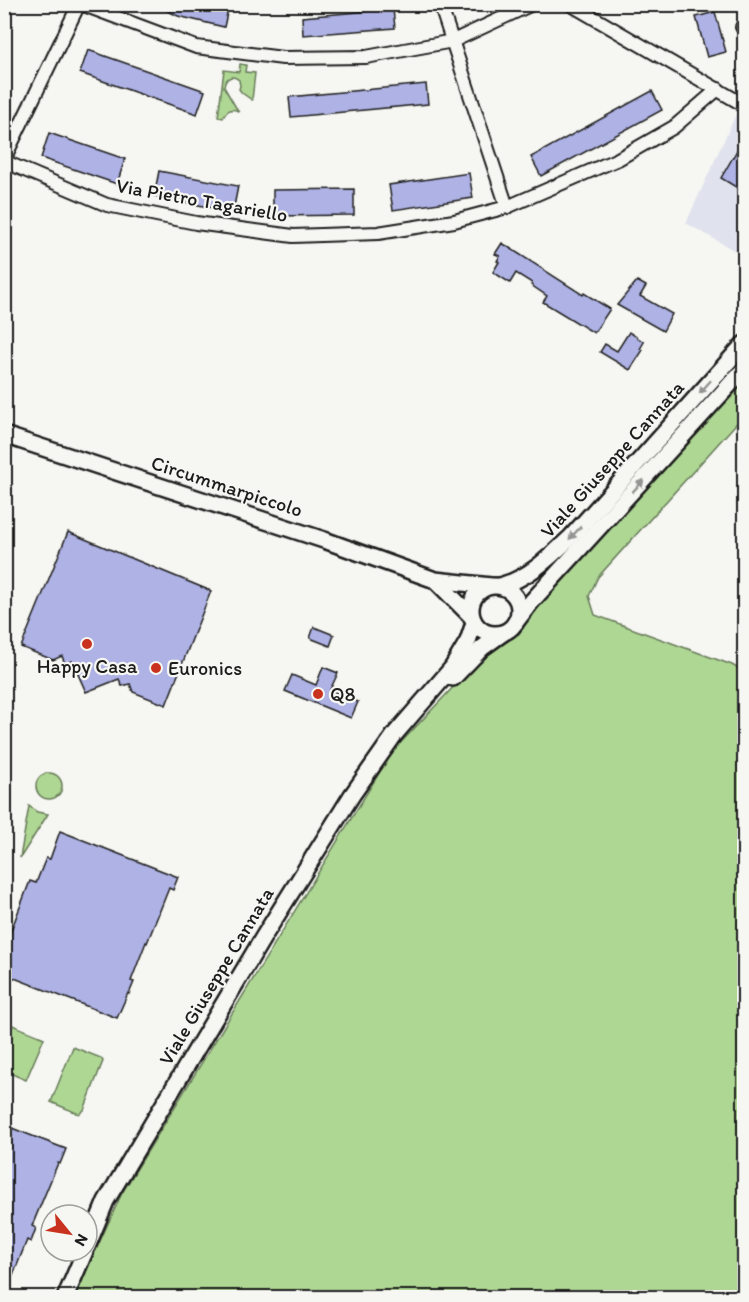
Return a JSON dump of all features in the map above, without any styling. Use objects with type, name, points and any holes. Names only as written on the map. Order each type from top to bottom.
[{"type":"street","points":[[80,4],[196,48],[283,58],[366,57],[453,41],[532,4]]},
{"type":"street","name":"Via Pietro Tagariello","points":[[80,4],[6,154],[8,163],[107,205],[196,223],[293,236],[378,232],[454,220],[507,207],[618,159],[674,127],[718,89]]},
{"type":"street","points":[[440,4],[507,207]]},
{"type":"street","points":[[570,4],[744,105]]},
{"type":"street","name":"Viale Giuseppe Cannata","points":[[495,586],[512,583],[533,571],[572,537],[744,344]]},
{"type":"street","name":"Viale Giuseppe Cannata","points":[[395,734],[482,648],[509,628],[744,369]]},
{"type":"street","name":"Circummarpiccolo","points":[[4,435],[327,541],[435,580],[495,586]]},
{"type":"street","name":"Circummarpiccolo","points":[[435,580],[473,620]]},
{"type":"street","points":[[495,586],[507,589],[513,594],[519,608],[518,616],[509,628],[495,634],[480,629],[473,620],[470,608],[477,593],[484,588],[495,586]]},
{"type":"street","name":"Viale Giuseppe Cannata","points":[[99,1218],[106,1202],[264,936],[352,795],[395,734],[452,668],[468,641],[473,620]]},
{"type":"street","name":"Viale Giuseppe Cannata","points":[[65,1298],[80,1263]]},
{"type":"shaded area","points":[[738,110],[744,114],[744,256],[686,223]]},
{"type":"green space","points":[[240,64],[246,65],[245,72],[255,73],[252,100],[239,89],[239,80],[234,77],[229,78],[224,87],[238,111],[231,110],[223,118],[218,117],[224,70],[239,72]]},
{"type":"green space","points":[[744,375],[744,415],[598,577],[589,596],[595,615],[732,665],[744,672],[744,1297],[74,1298],[90,1263],[99,1263],[99,1243],[122,1193],[392,752],[490,648],[519,634],[540,601]]},
{"type":"green space","points":[[49,773],[59,776],[62,786],[59,796],[49,799],[39,796],[36,786],[39,776]]},
{"type":"green space","points":[[29,806],[37,812],[48,814],[20,858]]},
{"type":"green space","points":[[5,1022],[44,1038],[26,1080],[5,1071]]},
{"type":"green space","points":[[73,1047],[101,1058],[103,1061],[84,1110],[79,1114],[51,1102]]},
{"type":"building","points":[[154,4],[211,4],[228,9],[224,27],[178,16]]},
{"type":"building","points":[[393,9],[395,28],[303,35],[302,17]]},
{"type":"building","points":[[715,12],[726,52],[707,57],[696,17]]},
{"type":"building","points":[[88,50],[205,91],[197,114],[80,73]]},
{"type":"building","points":[[426,84],[428,104],[291,117],[289,97]]},
{"type":"building","points":[[652,91],[662,110],[541,176],[531,157]]},
{"type":"building","points":[[49,133],[125,159],[117,184],[41,158]]},
{"type":"building","points":[[744,138],[744,192],[721,178]]},
{"type":"building","points":[[159,171],[238,186],[233,212],[154,196]]},
{"type":"building","points":[[469,173],[473,198],[393,210],[389,185]]},
{"type":"building","points":[[354,189],[354,215],[273,216],[273,190]]},
{"type":"building","points":[[502,243],[583,295],[584,293],[610,309],[594,333],[543,302],[547,296],[516,273],[510,283],[493,272],[500,256],[495,254]]},
{"type":"building","points":[[637,281],[646,286],[640,296],[672,314],[663,331],[617,305]]},
{"type":"building","points":[[629,332],[644,342],[640,349],[643,350],[630,370],[600,352],[605,344],[617,351]]},
{"type":"building","points":[[68,532],[211,591],[166,705],[133,692],[130,684],[122,686],[119,679],[86,692],[72,661],[65,664],[62,656],[53,660],[21,647]]},
{"type":"building","points":[[314,627],[334,635],[330,646],[310,638]]},
{"type":"building","points":[[323,667],[338,673],[330,690],[358,702],[351,718],[285,691],[292,675],[316,685]]},
{"type":"building","points":[[60,831],[178,877],[173,890],[169,888],[131,981],[134,982],[117,1018],[4,974],[4,931],[10,933],[30,881],[36,883],[46,858],[50,859]]},
{"type":"building","points":[[4,1125],[66,1149],[41,1203],[39,1203],[32,1226],[36,1228],[31,1242],[27,1240],[5,1296]]},
{"type":"place","name":"Happy Casa","points":[[87,644]]},
{"type":"place","name":"Euronics","points":[[156,668]]},
{"type":"place","name":"Q8","points":[[318,694]]}]
